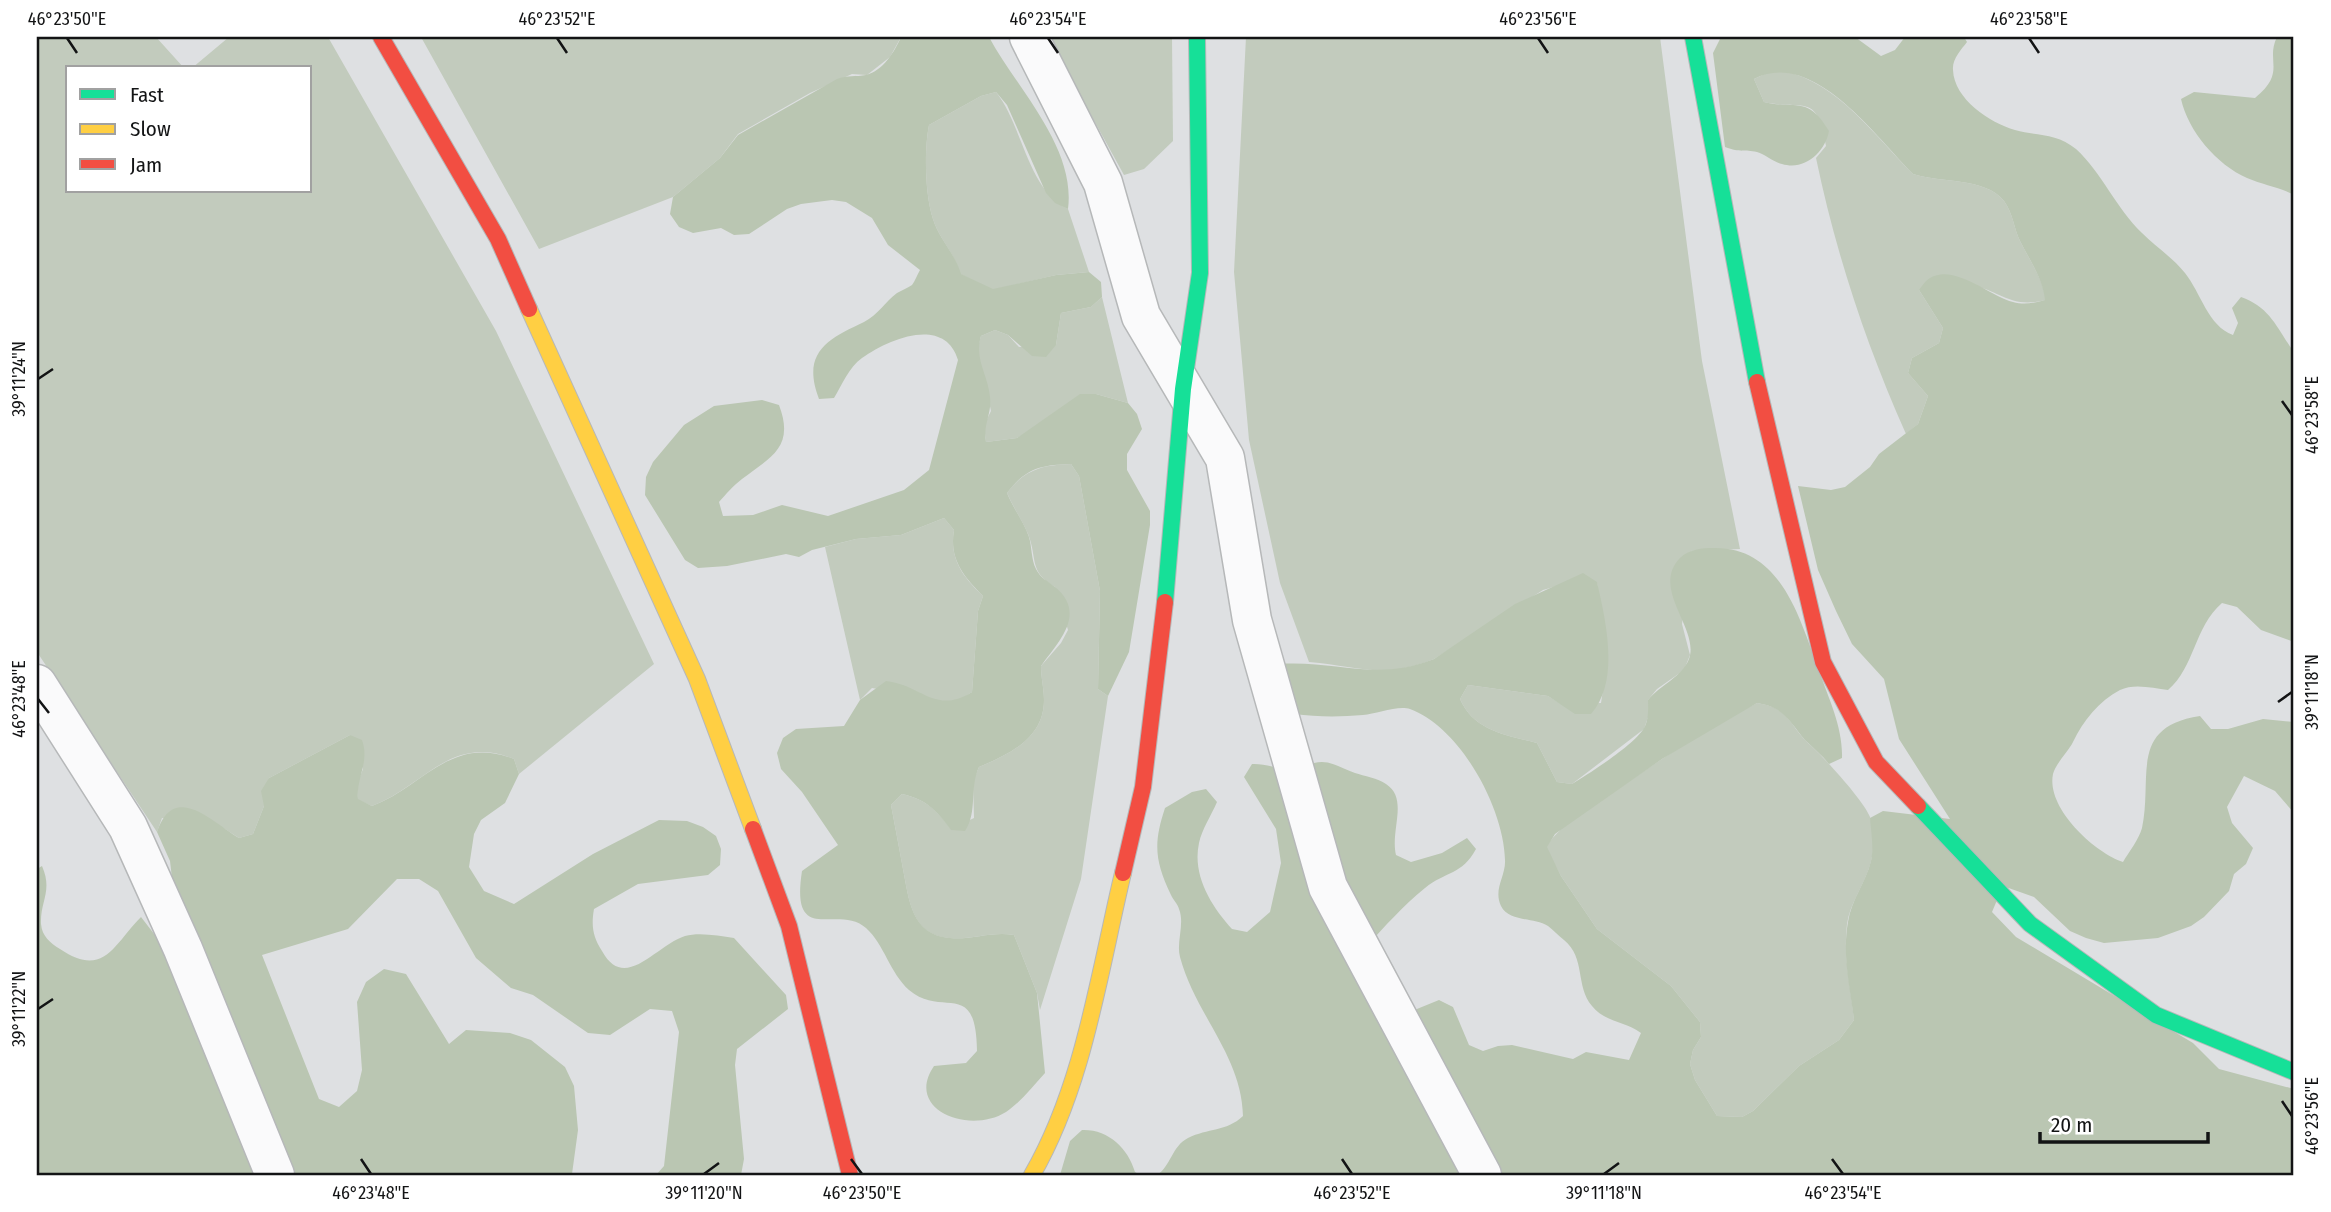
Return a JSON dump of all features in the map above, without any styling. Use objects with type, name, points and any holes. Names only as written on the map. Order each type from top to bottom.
[{"type":"street","points":[[381,37],[498,239],[697,679],[789,926],[850,1175]]},
{"type":"street","points":[[1029,37],[1103,183],[1141,316],[1226,458],[1252,620],[1328,887],[1482,1175]]},
{"type":"street","points":[[1032,1175],[1043,1156],[1076,1070],[1143,787],[1171,548],[1183,389],[1200,273],[1197,37]]},
{"type":"street","points":[[1693,37],[1756,378],[1794,549],[1823,662],[1877,762],[2030,923],[2156,1015],[2294,1072]]},
{"type":"street","points":[[37,684],[128,827],[183,949],[275,1175]]},
{"type":"green space","points":[[37,37],[156,37],[182,66],[66,66],[66,192],[312,192],[312,66],[194,66],[229,37],[328,37],[496,331],[654,664],[519,774],[514,759],[492,753],[472,753],[455,757],[438,766],[372,806],[358,800],[357,784],[363,769],[350,735],[269,778],[264,806],[253,834],[239,838],[225,829],[162,818],[157,832],[37,652]]},
{"type":"green space","points":[[421,37],[901,37],[890,57],[867,75],[852,74],[810,93],[738,134],[720,158],[673,197],[539,249]]},
{"type":"green space","points":[[901,37],[989,37],[1042,119],[1063,163],[1068,186],[1068,209],[1055,203],[1046,193],[1007,105],[996,92],[981,96],[929,125],[926,172],[930,209],[961,274],[993,289],[1056,275],[1089,272],[1101,282],[1102,297],[1091,307],[1061,313],[1056,345],[1046,357],[1032,356],[1008,335],[995,330],[981,336],[980,360],[990,397],[986,442],[1017,438],[1080,394],[1096,394],[1128,403],[1137,414],[1142,429],[1127,454],[1127,470],[1150,511],[1129,652],[1108,696],[1098,689],[1100,591],[1079,476],[1071,464],[1051,465],[1028,473],[1014,485],[1007,493],[1029,537],[1036,569],[1065,597],[1069,608],[1066,628],[1041,666],[1044,700],[1038,725],[1023,743],[979,767],[974,783],[971,816],[965,831],[951,830],[930,806],[910,796],[902,794],[891,805],[907,892],[920,923],[937,935],[950,938],[1014,935],[1037,993],[1045,1073],[1022,1099],[1006,1112],[975,1121],[945,1114],[934,1106],[927,1095],[927,1082],[934,1066],[966,1063],[977,1051],[971,1014],[964,1007],[922,998],[909,990],[866,928],[842,919],[819,919],[810,916],[803,909],[800,895],[802,871],[838,845],[802,792],[781,769],[777,753],[783,738],[796,729],[844,726],[860,700],[886,681],[938,700],[948,701],[972,692],[978,611],[983,596],[959,566],[954,550],[954,530],[944,518],[901,535],[856,539],[812,550],[799,557],[786,554],[727,566],[698,568],[685,560],[645,495],[646,477],[653,462],[684,425],[714,406],[762,400],[779,405],[784,431],[782,441],[771,457],[739,481],[719,502],[723,516],[753,515],[782,505],[828,516],[904,490],[929,470],[958,360],[951,346],[941,338],[916,335],[901,338],[874,351],[853,366],[834,398],[819,399],[814,383],[813,370],[821,349],[829,341],[869,319],[897,293],[912,285],[920,270],[888,245],[872,218],[846,202],[832,200],[801,204],[787,209],[749,234],[734,235],[721,228],[693,233],[679,227],[670,214],[673,197],[720,158],[738,135],[837,79],[872,73],[888,60]]},
{"type":"green space","points":[[1048,37],[1172,37],[1173,141],[1144,169],[1124,175]]},
{"type":"green space","points":[[1246,37],[1660,37],[1702,361],[1740,549],[1691,551],[1682,624],[1690,655],[1684,670],[1657,689],[1648,700],[1649,714],[1644,729],[1572,784],[1557,782],[1537,743],[1482,725],[1466,710],[1460,699],[1468,685],[1548,696],[1561,704],[1601,703],[1608,657],[1597,583],[1557,586],[1543,590],[1434,659],[1416,665],[1400,669],[1371,670],[1309,662],[1280,583],[1249,440],[1234,272]]},
{"type":"green space","points":[[1721,37],[1855,37],[1881,56],[1895,50],[1905,37],[1964,37],[1967,42],[1955,58],[1953,70],[1955,81],[1966,100],[1985,116],[2005,127],[2062,140],[2076,149],[2094,169],[2124,213],[2185,273],[2211,317],[2224,331],[2233,335],[2238,323],[2232,308],[2241,297],[2266,312],[2293,351],[2294,642],[2261,630],[2237,607],[2222,603],[2206,623],[2184,670],[2168,690],[2125,688],[2092,712],[2057,766],[2053,774],[2053,787],[2057,801],[2074,827],[2099,849],[2123,862],[2142,828],[2148,757],[2153,743],[2162,731],[2177,722],[2200,716],[2211,729],[2228,729],[2263,719],[2294,722],[2294,813],[2275,791],[2244,776],[2227,807],[2232,823],[2253,848],[2246,864],[2234,874],[2229,891],[2204,917],[2191,926],[2158,938],[2104,943],[2086,938],[2070,931],[2034,897],[2003,886],[1992,912],[2016,937],[2193,1043],[2219,1069],[2294,1089],[2294,1175],[1157,1175],[1188,1138],[1230,1125],[1243,1116],[1241,1094],[1235,1074],[1187,978],[1180,957],[1181,915],[1162,872],[1157,852],[1161,821],[1165,808],[1192,792],[1206,789],[1217,802],[1199,843],[1198,867],[1210,900],[1224,920],[1232,929],[1247,932],[1270,912],[1281,863],[1276,829],[1244,777],[1252,764],[1307,777],[1314,763],[1325,762],[1383,782],[1393,790],[1398,806],[1396,855],[1411,862],[1442,853],[1467,838],[1476,849],[1465,864],[1417,895],[1366,947],[1412,1011],[1439,1000],[1453,1007],[1469,1045],[1483,1051],[1512,1045],[1573,1059],[1586,1052],[1629,1060],[1641,1033],[1603,1016],[1592,1006],[1584,990],[1571,947],[1548,926],[1510,915],[1501,906],[1498,894],[1505,866],[1503,839],[1488,794],[1462,751],[1446,733],[1410,709],[1393,709],[1354,716],[1294,714],[1279,664],[1374,670],[1413,666],[1434,659],[1515,604],[1583,573],[1597,582],[1607,633],[1608,668],[1605,685],[1591,714],[1575,714],[1548,696],[1468,685],[1460,699],[1466,710],[1482,725],[1537,743],[1557,782],[1572,784],[1639,735],[1646,725],[1648,700],[1686,665],[1691,647],[1673,596],[1670,583],[1672,570],[1684,555],[1705,548],[1737,551],[1756,560],[1772,573],[1785,590],[1804,630],[1835,714],[1842,758],[1829,764],[1780,711],[1757,703],[1662,759],[1555,834],[1547,847],[1561,876],[1597,929],[1671,986],[1700,1022],[1701,1037],[1693,1050],[1690,1064],[1695,1080],[1717,1116],[1742,1117],[1753,1111],[1799,1066],[1839,1040],[1854,1020],[1847,971],[1846,934],[1852,906],[1871,861],[1870,818],[1883,811],[1950,819],[1899,739],[1884,679],[1852,644],[1836,611],[1818,570],[1798,486],[1831,490],[1845,487],[1870,467],[1879,454],[1918,424],[1928,396],[1908,373],[1912,358],[1939,343],[1943,328],[1919,290],[1929,279],[1940,274],[1961,277],[2004,299],[2021,303],[2045,300],[2044,292],[2009,211],[1996,193],[1974,184],[1913,174],[1842,101],[1799,76],[1776,73],[1754,79],[1764,102],[1808,108],[1821,120],[1829,131],[1823,146],[1813,158],[1798,165],[1790,165],[1779,163],[1757,152],[1725,147],[1713,53]]},
{"type":"green space","points":[[2277,37],[2294,37],[2294,195],[2247,178],[2225,165],[2197,135],[2181,99],[2194,92],[2255,98],[2265,89],[2273,74],[2273,53]]},
{"type":"green space","points":[[1784,71],[1803,77],[1839,99],[1913,174],[1974,184],[1996,193],[2007,206],[2020,241],[2042,285],[2046,300],[2034,302],[2016,301],[1970,285],[1919,290],[1943,328],[1939,343],[1912,358],[1908,373],[1928,396],[1918,424],[1906,434],[1865,332],[1833,229],[1816,158],[1826,146],[1818,117],[1807,107],[1764,102],[1754,79],[1767,73]]},
{"type":"green space","points":[[996,92],[1043,187],[1054,200],[1068,209],[1089,272],[1056,275],[993,290],[960,274],[930,209],[926,172],[929,125],[981,96]]},
{"type":"green space","points":[[1102,297],[1128,403],[1096,394],[1017,438],[986,442],[984,425],[991,411],[977,350],[981,336],[995,330],[1008,335],[1019,347],[1056,345],[1061,313],[1091,307]]},
{"type":"green space","points":[[1071,464],[1079,476],[1100,591],[1098,689],[1108,696],[1081,879],[1040,1010],[1037,993],[1014,935],[949,938],[936,935],[919,923],[907,892],[891,805],[902,794],[917,799],[935,811],[951,829],[974,818],[973,781],[979,767],[1023,743],[1038,725],[1044,700],[1041,666],[1061,643],[1068,630],[1055,587],[1037,570],[1028,534],[1007,493],[1021,478],[1035,470]]},
{"type":"green space","points":[[944,518],[954,530],[954,550],[959,567],[983,596],[978,611],[972,692],[950,702],[872,688],[860,700],[825,547],[856,539],[901,535]]},
{"type":"green space","points":[[1757,703],[1768,705],[1782,713],[1852,790],[1870,817],[1873,848],[1870,865],[1847,924],[1847,960],[1854,1020],[1839,1040],[1799,1066],[1753,1111],[1742,1117],[1717,1116],[1695,1080],[1690,1064],[1693,1050],[1701,1037],[1700,1022],[1671,986],[1597,929],[1561,876],[1546,847],[1553,837],[1591,806],[1688,742]]},
{"type":"green space","points":[[350,735],[362,740],[364,748],[358,799],[372,806],[455,758],[472,753],[492,753],[514,759],[519,774],[505,803],[481,820],[474,834],[469,867],[484,891],[514,904],[593,854],[659,820],[687,821],[716,836],[721,849],[720,865],[708,875],[638,884],[594,909],[593,926],[602,951],[611,963],[621,968],[641,963],[685,936],[703,934],[734,938],[786,995],[788,1009],[737,1049],[735,1065],[744,1159],[741,1175],[656,1175],[664,1166],[679,1032],[672,1011],[650,1009],[610,1035],[588,1033],[533,995],[511,988],[476,958],[438,891],[419,879],[397,879],[348,929],[262,955],[319,1099],[339,1107],[357,1091],[362,1070],[357,1002],[366,982],[384,969],[406,974],[449,1044],[466,1030],[510,1033],[531,1040],[565,1067],[574,1086],[578,1130],[572,1174],[37,1175],[37,869],[42,866],[46,882],[42,928],[47,939],[56,947],[75,957],[98,959],[115,947],[141,917],[168,952],[172,878],[170,861],[157,832],[164,817],[173,809],[183,807],[206,816],[239,838],[253,834],[264,806],[261,791],[269,778]]},
{"type":"green space","points":[[1082,1130],[1100,1133],[1116,1142],[1127,1155],[1135,1172],[1140,1175],[1060,1175],[1070,1141]]},
{"type":"traffic: fast","points":[[1165,602],[1183,389],[1200,273],[1197,37]]},
{"type":"traffic: fast","points":[[1693,37],[1757,382]]},
{"type":"traffic: fast","points":[[1918,806],[2030,924],[2156,1015],[2294,1072]]},
{"type":"traffic: slow","points":[[529,309],[697,679],[753,829]]},
{"type":"traffic: slow","points":[[1032,1175],[1065,1104],[1077,1066],[1123,873]]},
{"type":"traffic: jam","points":[[381,37],[498,239],[529,309]]},
{"type":"traffic: jam","points":[[1757,382],[1823,662],[1876,762],[1918,806]]},
{"type":"traffic: jam","points":[[1123,873],[1143,787],[1165,602]]},
{"type":"traffic: jam","points":[[753,829],[789,926],[850,1175]]}]
